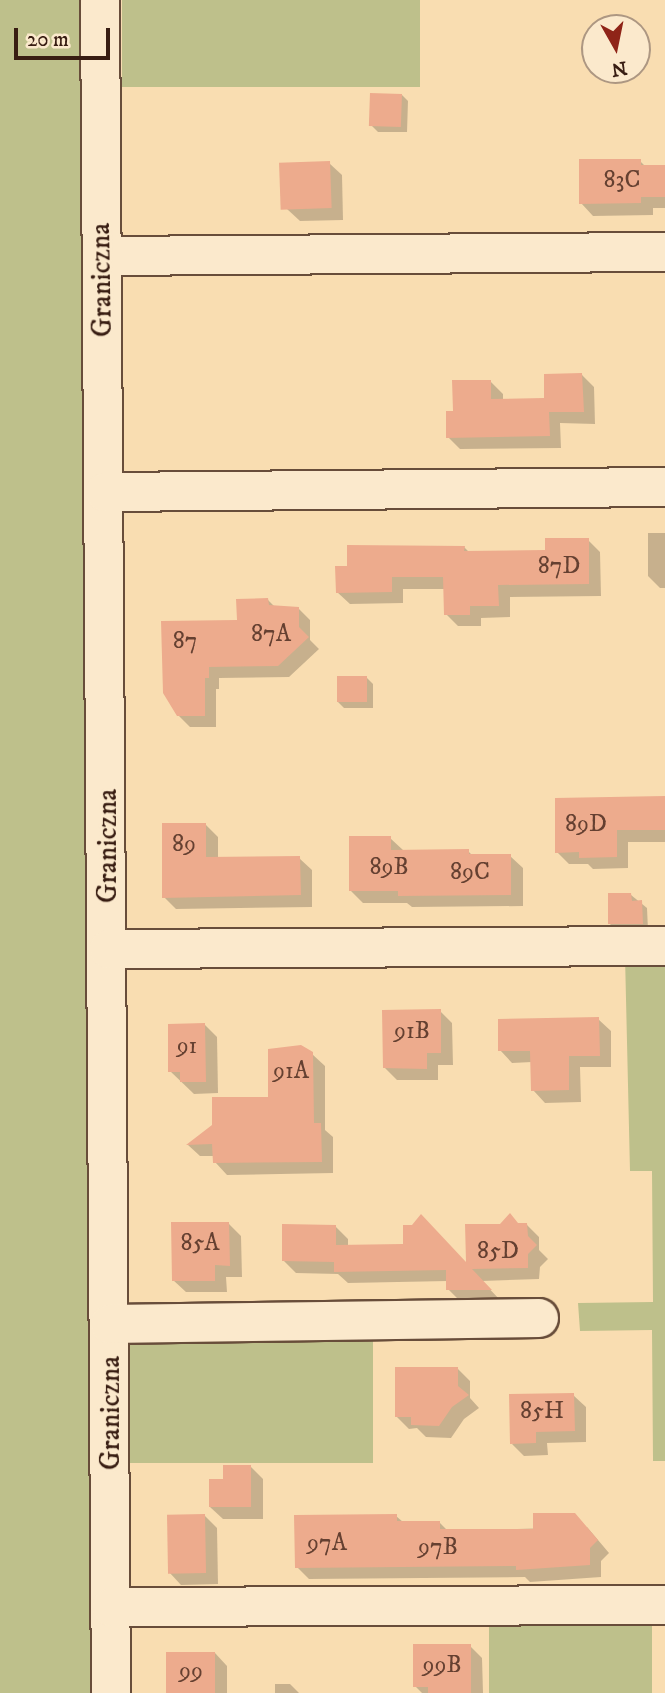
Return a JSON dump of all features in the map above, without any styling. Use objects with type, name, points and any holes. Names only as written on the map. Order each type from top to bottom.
[{"type":"street","name":"Graniczna","points":[[100,0],[109,948],[113,1607],[111,1693]]},
{"type":"street","points":[[102,256],[665,252]]},
{"type":"street","points":[[105,492],[665,487]]},
{"type":"street","points":[[109,948],[665,946]]},
{"type":"street","points":[[110,1324],[539,1318]]},
{"type":"street","points":[[113,1607],[665,1605]]},
{"type":"green space","points":[[0,0],[81,0],[95,1693],[0,1693]]},
{"type":"green space","points":[[122,0],[420,0],[420,87],[122,87]]},
{"type":"green space","points":[[625,956],[665,956],[665,1461],[653,1461],[652,1330],[580,1331],[578,1303],[653,1302],[652,1171],[630,1171]]},
{"type":"green space","points":[[123,1334],[373,1334],[373,1463],[123,1463]]},
{"type":"green space","points":[[489,1618],[652,1618],[652,1693],[489,1693]]},
{"type":"building","points":[[370,93],[402,94],[401,127],[369,126]]},
{"type":"building","points":[[579,159],[641,159],[641,165],[665,165],[665,197],[641,197],[641,203],[579,204]]},
{"type":"building","points":[[330,161],[332,208],[281,210],[279,163]]},
{"type":"building","points":[[582,373],[584,412],[549,412],[550,436],[446,438],[446,411],[453,411],[452,380],[491,380],[491,399],[544,398],[544,374]]},
{"type":"building","points":[[545,538],[589,538],[589,584],[498,585],[499,606],[470,606],[470,615],[444,615],[443,577],[392,577],[392,592],[336,593],[335,566],[347,566],[347,545],[465,546],[464,551],[545,550]]},
{"type":"building","points":[[268,598],[269,605],[299,607],[299,627],[309,637],[278,666],[209,667],[209,678],[205,678],[205,716],[177,716],[163,693],[161,621],[237,620],[236,599]]},
{"type":"building","points":[[337,676],[367,676],[367,702],[337,702]]},
{"type":"building","points":[[665,796],[665,830],[617,830],[617,857],[579,858],[579,852],[555,853],[555,798]]},
{"type":"building","points":[[162,823],[206,823],[206,857],[300,856],[301,895],[162,898]]},
{"type":"building","points":[[349,836],[391,836],[391,850],[469,849],[469,854],[511,854],[511,895],[398,896],[398,891],[349,891]]},
{"type":"building","points":[[608,893],[631,893],[632,901],[642,900],[643,924],[608,924]]},
{"type":"building","points":[[441,1009],[441,1053],[427,1053],[427,1069],[383,1068],[382,1010]]},
{"type":"building","points":[[599,1017],[600,1056],[569,1056],[569,1090],[531,1091],[530,1051],[498,1051],[498,1019]]},
{"type":"building","points":[[205,1023],[206,1082],[180,1082],[180,1072],[168,1072],[168,1024]]},
{"type":"building","points":[[301,1045],[313,1052],[314,1123],[321,1123],[322,1162],[213,1163],[212,1144],[186,1145],[212,1125],[212,1097],[268,1097],[268,1049]]},
{"type":"building","points":[[510,1213],[518,1223],[527,1223],[528,1236],[537,1245],[528,1254],[528,1268],[472,1269],[492,1290],[446,1290],[446,1270],[334,1272],[334,1262],[282,1261],[282,1224],[336,1225],[336,1245],[403,1244],[403,1225],[412,1225],[421,1214],[466,1262],[465,1224],[500,1224]]},
{"type":"building","points":[[171,1222],[229,1222],[230,1266],[215,1265],[215,1281],[172,1281]]},
{"type":"building","points":[[395,1367],[458,1367],[458,1386],[469,1395],[452,1407],[439,1426],[411,1425],[411,1417],[395,1417]]},
{"type":"building","points":[[574,1393],[575,1431],[536,1432],[536,1443],[510,1444],[509,1394]]},
{"type":"building","points":[[223,1465],[251,1465],[251,1507],[209,1507],[209,1479],[223,1479]]},
{"type":"building","points":[[533,1513],[575,1513],[598,1540],[590,1548],[590,1565],[516,1570],[516,1566],[295,1568],[294,1515],[397,1514],[397,1521],[440,1521],[440,1529],[533,1529]]},
{"type":"building","points":[[205,1514],[206,1573],[168,1574],[167,1515]]},
{"type":"building","points":[[413,1644],[471,1644],[471,1693],[428,1693],[428,1687],[413,1687]]},
{"type":"building","points":[[166,1652],[215,1652],[215,1693],[166,1693]]}]
